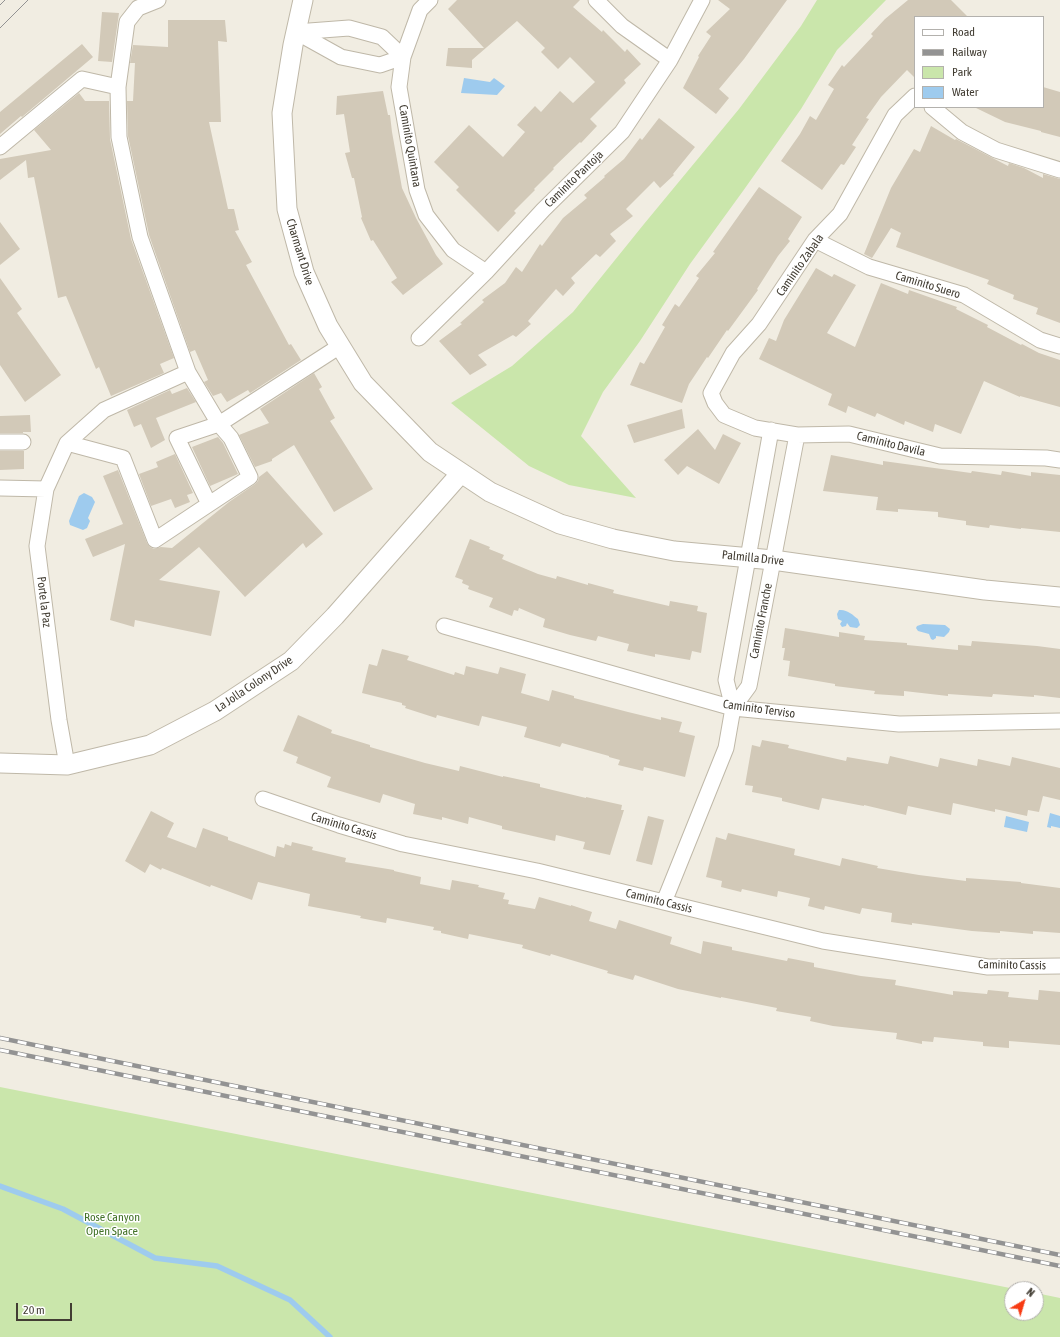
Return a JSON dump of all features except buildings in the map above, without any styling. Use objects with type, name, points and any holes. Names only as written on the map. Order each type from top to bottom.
[{"type":"street","points":[[67,443],[123,458],[155,540],[250,477],[232,438],[219,424],[188,372],[140,237],[119,136],[118,87],[127,22],[138,8],[158,0]]},
{"type":"street","name":"Charmant Drive","points":[[303,0],[282,113],[288,209],[304,272],[328,326],[363,383],[430,452],[461,473]]},
{"type":"street","name":"Caminito Quintana","points":[[430,0],[420,10],[403,57],[400,87],[417,190],[426,215],[453,250],[486,272]]},
{"type":"street","points":[[596,0],[622,26],[670,60]]},
{"type":"street","name":"Caminito Pantoja","points":[[419,338],[486,272],[543,210],[622,132],[670,60],[702,0]]},
{"type":"street","points":[[349,28],[382,37],[403,57],[380,65],[341,57],[296,32],[349,28]]},
{"type":"street","points":[[0,148],[82,79],[118,87]]},
{"type":"street","name":"Caminito Zabala","points":[[724,415],[715,403],[711,393],[733,353],[759,324],[815,240],[840,214],[895,115],[914,97]]},
{"type":"street","points":[[933,108],[962,132],[996,150],[1060,170]]},
{"type":"street","name":"Caminito Suero","points":[[815,240],[869,267],[964,295],[1040,340],[1060,346]]},
{"type":"street","points":[[209,504],[177,438],[219,424],[340,346]]},
{"type":"street","points":[[67,443],[104,410],[188,372]]},
{"type":"street","name":"Caminito Davila","points":[[724,415],[755,428],[797,435],[849,434],[940,456],[1046,458],[1060,460]]},
{"type":"street","name":"Caminito Franche","points":[[664,902],[726,748],[733,708],[726,680],[771,430]]},
{"type":"street","name":"Caminito Franche","points":[[733,708],[749,686],[797,435]]},
{"type":"street","points":[[0,442],[23,442]]},
{"type":"street","name":"Porte la Paz","points":[[67,443],[46,489],[37,546],[59,720],[67,766]]},
{"type":"street","name":"Palmilla Drive","points":[[461,473],[490,492],[560,524],[605,537],[674,551],[773,560],[985,590],[1060,597]]},
{"type":"street","name":"La Jolla Colony Drive","points":[[0,763],[67,766],[150,745],[215,711],[291,661],[335,616],[461,473]]},
{"type":"street","points":[[0,488],[46,489]]},
{"type":"street","name":"Caminito Terviso","points":[[444,626],[733,708],[899,724],[1060,721]]},
{"type":"street","name":"Caminito Cassis","points":[[263,799],[339,825],[403,844],[537,871],[831,942],[988,967],[1060,966]]},
{"type":"green space","points":[[817,0],[886,0],[837,50],[801,109],[690,264],[640,341],[603,392],[581,436],[636,498],[569,485],[529,466],[451,403],[512,366],[573,312],[739,109],[801,26]]},
{"type":"green space","name":"Rose Canyon Open Space","points":[[0,1087],[1004,1287],[1004,1321],[1044,1321],[1044,1295],[1060,1298],[1060,1337],[0,1337]]},
{"type":"water","points":[[464,78],[490,82],[494,78],[505,86],[497,95],[461,93]]},
{"type":"water","points":[[84,493],[92,497],[95,502],[88,518],[90,521],[87,528],[83,530],[70,525],[69,521],[79,496]]},
{"type":"water","points":[[839,610],[845,610],[852,614],[858,619],[860,625],[857,628],[850,627],[847,623],[846,626],[842,627],[840,624],[842,621],[838,619],[837,614]]},
{"type":"water","points":[[923,624],[945,625],[950,629],[944,637],[936,636],[933,640],[929,634],[918,631],[916,628],[917,626]]},
{"type":"water","points":[[1050,813],[1060,816],[1060,828],[1051,826],[1051,828],[1047,827]]},
{"type":"water","points":[[1006,816],[1029,822],[1027,832],[1004,827]]},
{"type":"waterway","points":[[0,1186],[63,1209],[155,1258],[217,1266],[290,1300],[330,1337]]},
{"type":"tram line","points":[[0,5],[5,0]]},
{"type":"tram line","points":[[0,28],[28,0]]},
{"type":"railway","points":[[0,1038],[1060,1255]]},
{"type":"railway","points":[[0,1050],[1060,1266]]}]
